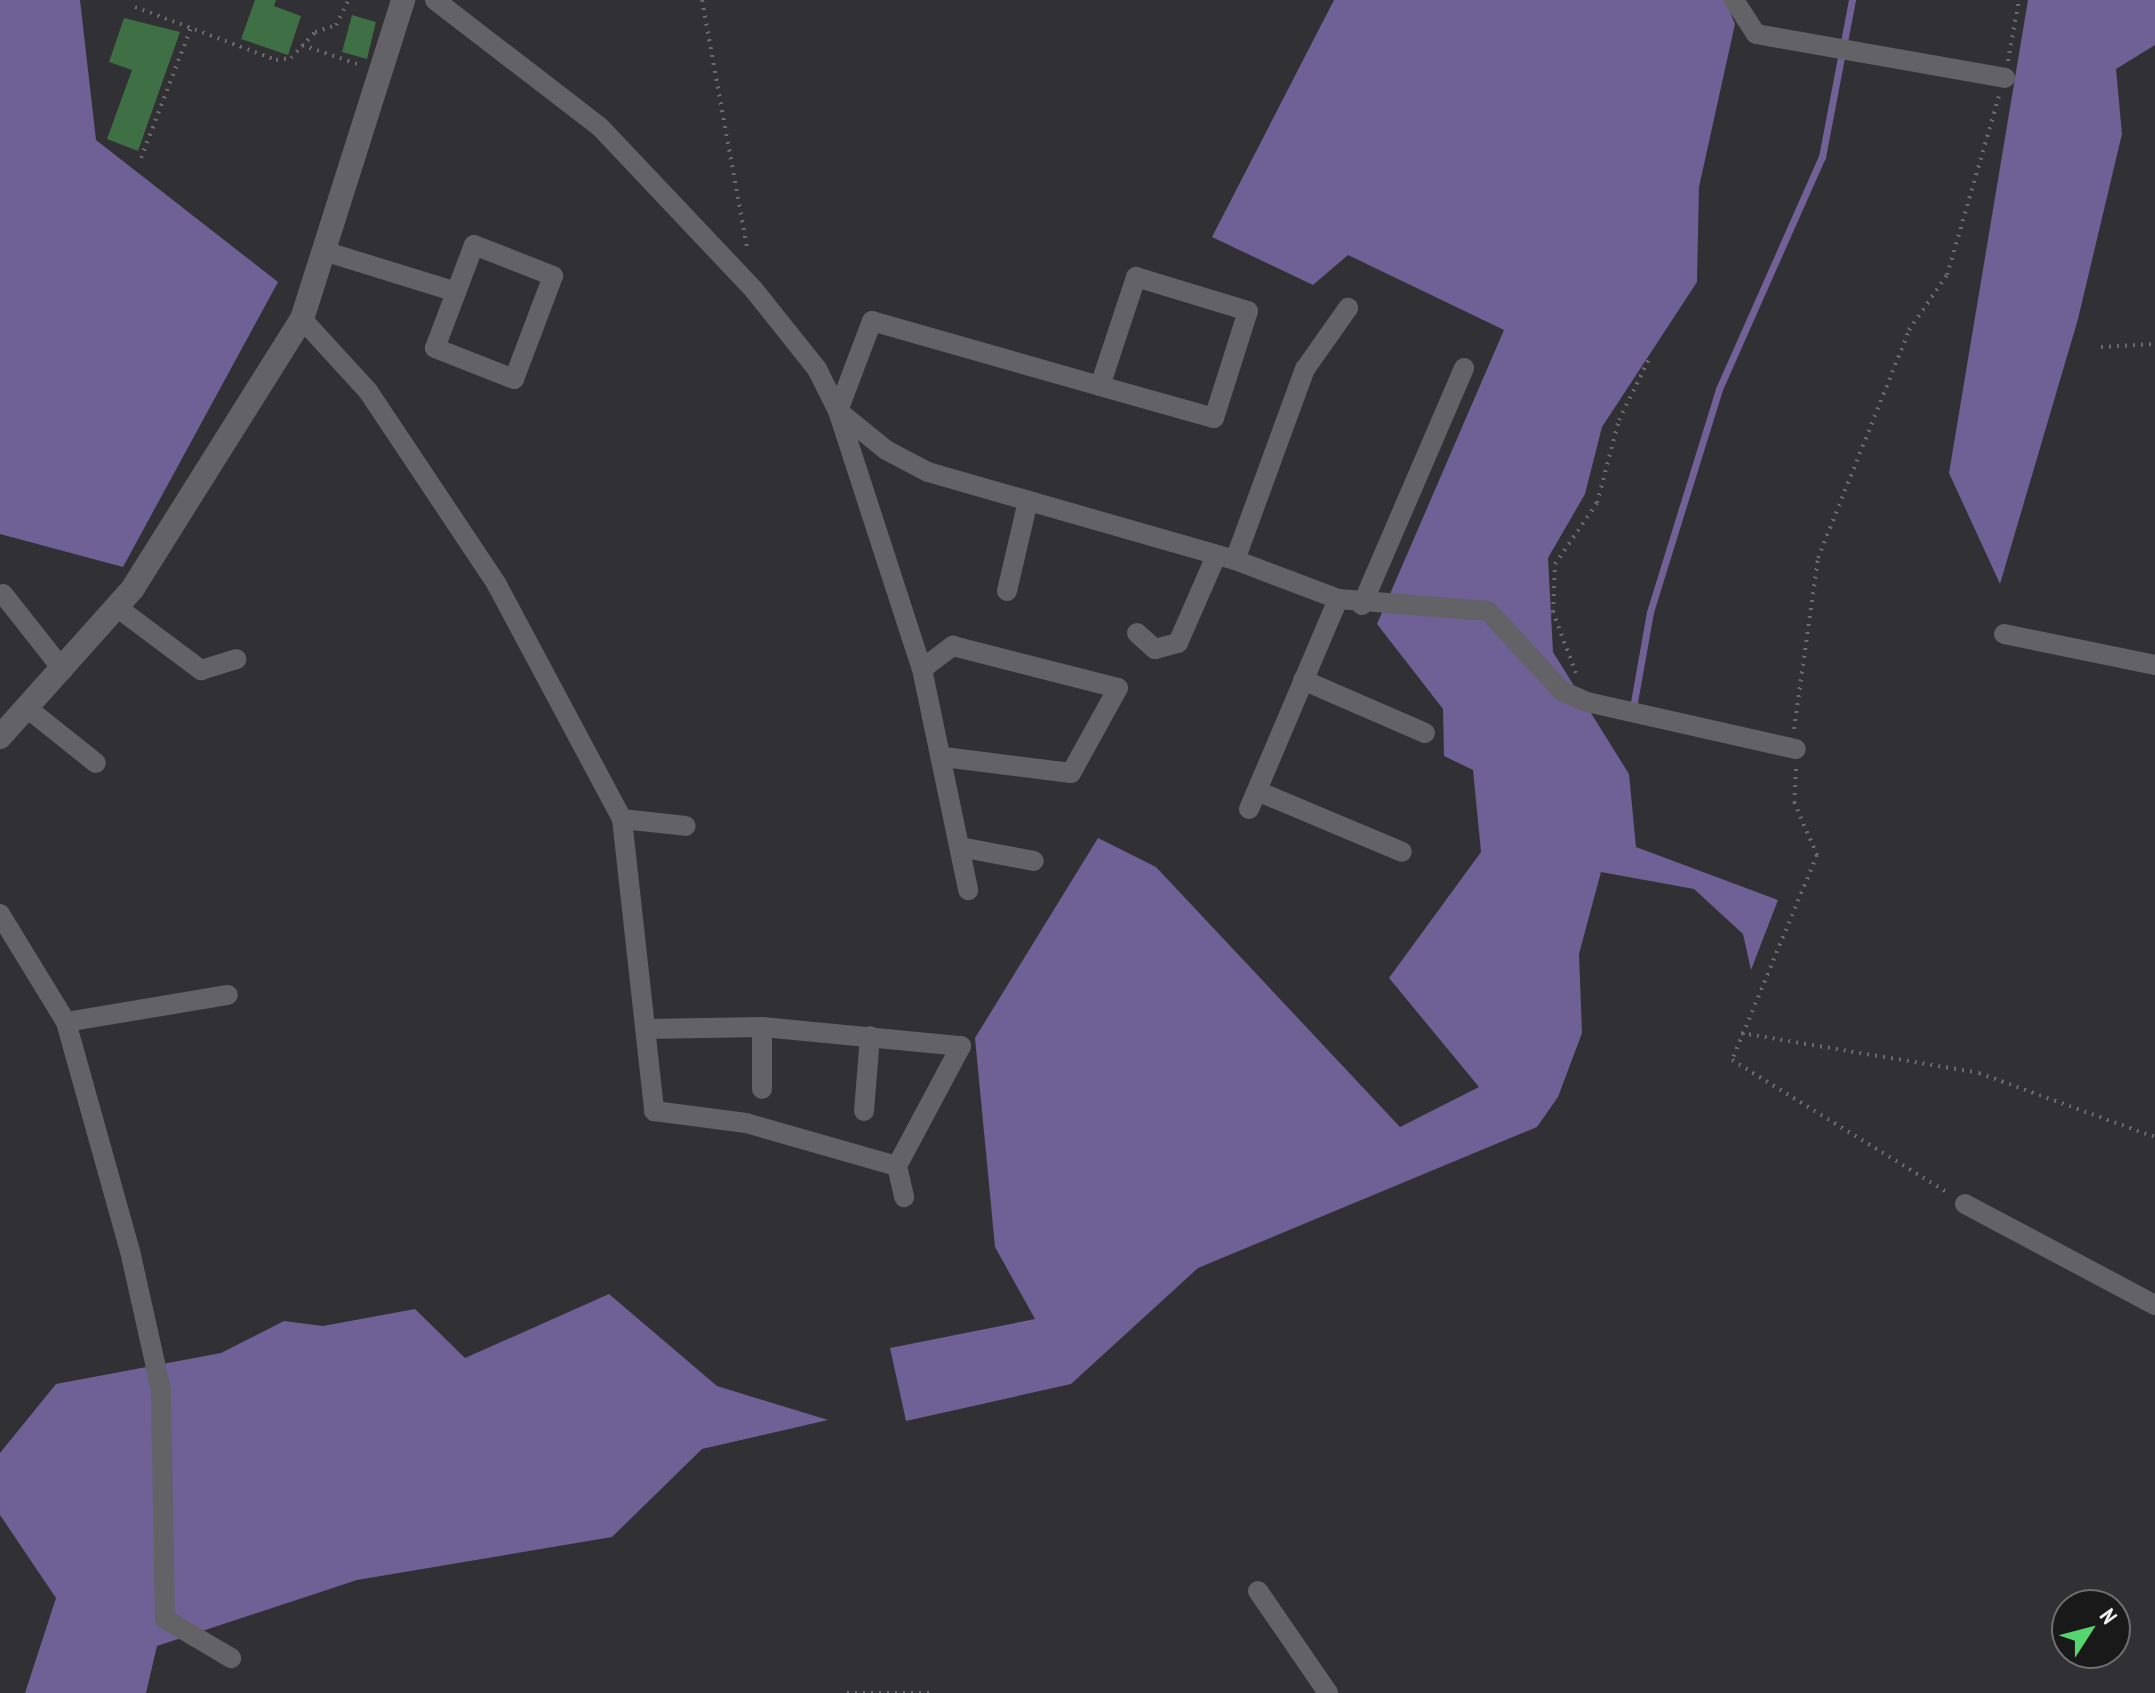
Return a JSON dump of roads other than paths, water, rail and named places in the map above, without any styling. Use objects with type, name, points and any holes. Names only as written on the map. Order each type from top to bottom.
[{"type":"street","points":[[0,737],[118,608],[302,319],[327,252],[403,0]]},
{"type":"street","points":[[435,0],[600,127],[754,290],[817,369],[838,411],[922,669],[944,757],[968,890]]},
{"type":"street","points":[[1734,0],[1756,34],[2005,78]]},
{"type":"street","points":[[474,245],[553,276],[514,379],[435,348],[456,292],[474,245]]},
{"type":"street","points":[[327,252],[456,292]]},
{"type":"street","points":[[838,411],[872,321],[1100,386],[1214,418],[1248,311],[1136,277],[1100,386]]},
{"type":"street","points":[[1137,633],[1155,649],[1178,643],[1226,558],[1305,369],[1348,308]]},
{"type":"street","points":[[302,319],[368,391],[496,583],[622,819],[654,1111],[746,1123],[897,1166]]},
{"type":"street","points":[[1362,605],[1464,368]]},
{"type":"street","points":[[838,411],[886,450],[928,472],[1226,558],[1338,599],[1362,605],[1488,611],[1562,691],[1587,702],[1796,749]]},
{"type":"street","points":[[1007,591],[1028,501]]},
{"type":"street","points":[[3,594],[63,670]]},
{"type":"street","points":[[1338,599],[1253,800],[1402,852]]},
{"type":"street","points":[[118,608],[201,670],[236,659]]},
{"type":"street","points":[[2004,634],[2155,665]]},
{"type":"street","points":[[922,669],[953,646],[1118,688],[1071,773],[944,757]]},
{"type":"street","points":[[1303,680],[1425,733]]},
{"type":"street","points":[[27,708],[96,763]]},
{"type":"street","points":[[622,819],[686,826]]},
{"type":"street","points":[[960,847],[1034,861]]},
{"type":"street","points":[[0,914],[66,1022],[161,1390],[165,1619],[231,1658]]},
{"type":"street","points":[[66,1022],[228,995]]},
{"type":"street","points":[[646,1029],[762,1027],[961,1046],[897,1166],[904,1197]]},
{"type":"street","points":[[762,1027],[762,1089]]},
{"type":"street","points":[[864,1111],[870,1036]]},
{"type":"street","points":[[1965,1204],[2155,1305]]},
{"type":"street","points":[[1258,1591],[1328,1693]]},
{"type":"waterway","points":[[1634,702],[1650,612],[1719,389],[1822,157],[1852,0]]}]
